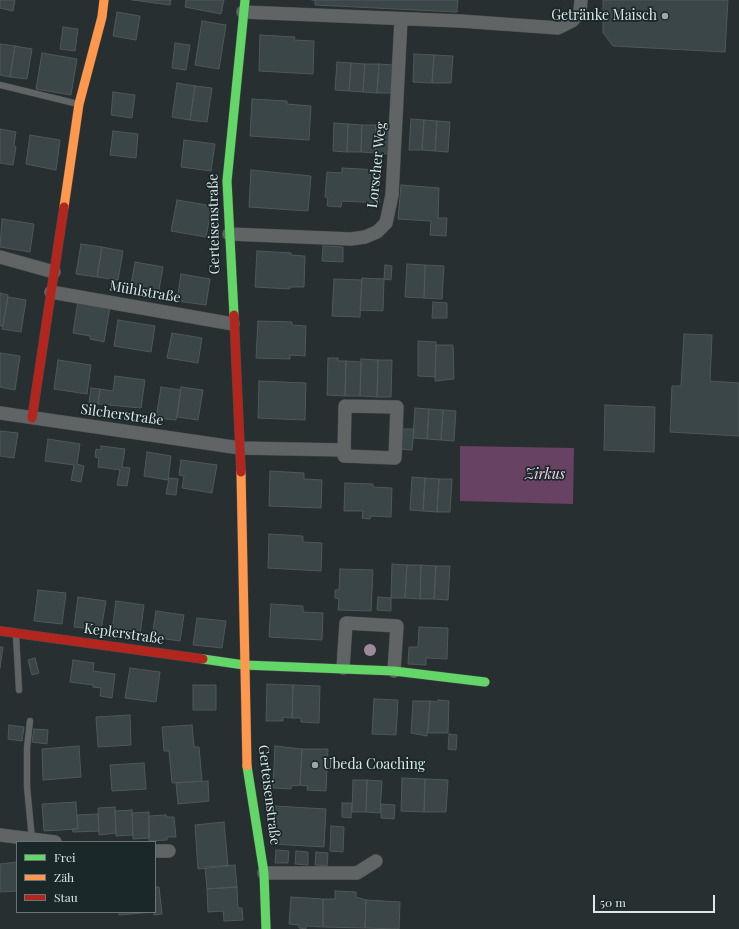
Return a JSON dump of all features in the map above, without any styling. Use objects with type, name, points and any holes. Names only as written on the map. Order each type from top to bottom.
[{"type":"street","points":[[32,418],[79,104],[102,17],[104,0]]},
{"type":"street","points":[[244,6],[401,19],[558,28],[572,22],[580,12],[581,0]]},
{"type":"street","name":"Gerteisenstraße","points":[[244,6],[227,181],[240,448],[244,664],[248,770],[264,873],[266,929]]},
{"type":"street","name":"Lorscher Weg","points":[[229,234],[351,239],[376,232],[386,222],[392,195],[401,19]]},
{"type":"street","points":[[0,258],[54,272]]},
{"type":"street","name":"Mühlstraße","points":[[51,292],[233,324]]},
{"type":"street","points":[[345,406],[396,407],[395,458],[344,456],[344,450],[345,406]]},
{"type":"street","name":"Silcherstraße","points":[[0,414],[240,448]]},
{"type":"street","points":[[240,448],[344,450]]},
{"type":"street","points":[[343,668],[346,623],[397,626],[394,671]]},
{"type":"street","name":"Keplerstraße","points":[[0,631],[244,664]]},
{"type":"street","points":[[244,664],[394,671],[485,682]]},
{"type":"street","points":[[0,835],[47,841]]},
{"type":"street","points":[[156,851],[169,851]]},
{"type":"street","points":[[264,873],[357,874],[376,861]]},
{"type":"lane","points":[[0,85],[79,104]]},
{"type":"lane","points":[[16,633],[19,690]]},
{"type":"lane","points":[[30,721],[27,748],[27,787],[32,839]]},
{"type":"green space","name":"Zirkus","points":[[460,446],[574,448],[573,504],[460,501]]},
{"type":"building","points":[[0,0],[15,0],[13,11],[0,8]]},
{"type":"building","points":[[132,0],[171,0],[170,5]]},
{"type":"building","points":[[186,0],[224,0],[221,14],[185,7]]},
{"type":"building","points":[[315,0],[458,0],[457,12],[315,5]]},
{"type":"building","name":"Getränke Maisch","points":[[603,0],[728,0],[725,52],[613,46],[603,33]]},
{"type":"building","points":[[117,12],[140,16],[136,40],[113,36]]},
{"type":"building","points":[[202,21],[226,25],[219,69],[195,65]]},
{"type":"building","points":[[63,27],[78,29],[75,51],[60,49]]},
{"type":"building","points":[[260,35],[295,37],[294,40],[314,41],[313,74],[259,71]]},
{"type":"building","points":[[175,43],[190,45],[186,70],[172,68]]},
{"type":"building","points":[[0,44],[15,46],[10,77],[0,75]]},
{"type":"building","points":[[15,46],[32,49],[27,79],[10,77]]},
{"type":"building","points":[[42,53],[77,59],[71,95],[36,89]]},
{"type":"building","points":[[414,54],[434,55],[432,83],[413,82]]},
{"type":"building","points":[[434,55],[453,56],[451,83],[432,83]]},
{"type":"building","points":[[337,62],[351,63],[349,91],[335,90]]},
{"type":"building","points":[[351,63],[365,64],[363,92],[349,91]]},
{"type":"building","points":[[365,64],[379,64],[377,93],[363,92]]},
{"type":"building","points":[[379,64],[393,65],[391,93],[377,93]]},
{"type":"building","points":[[177,83],[195,86],[190,120],[172,117]]},
{"type":"building","points":[[195,86],[212,88],[207,122],[190,120]]},
{"type":"building","points":[[113,92],[135,95],[132,118],[111,115]]},
{"type":"building","points":[[252,99],[287,101],[287,104],[311,106],[309,140],[250,136]]},
{"type":"building","points":[[411,119],[424,120],[422,150],[409,150]]},
{"type":"building","points":[[424,120],[437,121],[435,151],[422,150]]},
{"type":"building","points":[[437,121],[450,122],[448,152],[435,151]]},
{"type":"building","points":[[334,123],[348,124],[347,152],[333,151]]},
{"type":"building","points":[[348,124],[362,125],[361,152],[347,152]]},
{"type":"building","points":[[362,125],[376,125],[375,153],[361,152]]},
{"type":"building","points":[[376,125],[390,126],[389,154],[375,153]]},
{"type":"building","points":[[0,129],[16,132],[14,145],[16,147],[13,165],[0,163]]},
{"type":"building","points":[[113,131],[138,134],[136,158],[110,155]]},
{"type":"building","points":[[30,135],[60,140],[56,170],[26,164]]},
{"type":"building","points":[[184,140],[215,144],[211,171],[181,167]]},
{"type":"building","points":[[342,168],[381,170],[379,203],[342,201],[341,207],[327,206],[328,198],[325,197],[327,172],[342,173]]},
{"type":"building","points":[[251,170],[311,176],[308,211],[249,207]]},
{"type":"building","points":[[401,185],[439,188],[438,218],[447,218],[446,236],[430,235],[431,221],[398,219]]},
{"type":"building","points":[[177,200],[212,206],[206,237],[171,231]]},
{"type":"building","points":[[2,219],[34,224],[30,252],[0,247]]},
{"type":"building","points":[[81,244],[102,247],[97,277],[76,274]]},
{"type":"building","points":[[323,246],[343,247],[343,262],[322,261]]},
{"type":"building","points":[[102,247],[123,251],[118,280],[97,277]]},
{"type":"building","points":[[257,251],[291,253],[291,255],[305,256],[304,287],[289,287],[290,289],[255,287]]},
{"type":"building","points":[[135,262],[163,267],[158,295],[148,294],[147,297],[140,296],[141,292],[130,290]]},
{"type":"building","points":[[407,264],[425,265],[424,298],[405,297]]},
{"type":"building","points":[[385,265],[392,266],[391,280],[384,279]]},
{"type":"building","points":[[425,265],[444,266],[442,299],[424,298]]},
{"type":"building","points":[[181,274],[210,279],[206,305],[177,301]]},
{"type":"building","points":[[362,278],[384,279],[383,311],[360,310]]},
{"type":"building","points":[[334,279],[362,280],[360,317],[332,316]]},
{"type":"building","points":[[0,293],[8,295],[3,326],[0,326]]},
{"type":"building","points":[[8,297],[26,300],[21,332],[2,329]]},
{"type":"building","points":[[78,301],[110,307],[104,342],[90,339],[90,336],[73,333]]},
{"type":"building","points":[[433,302],[447,303],[447,318],[432,318]]},
{"type":"building","points":[[118,320],[155,326],[151,352],[114,346]]},
{"type":"building","points":[[258,321],[292,322],[292,325],[306,326],[305,356],[290,355],[290,359],[256,358]]},
{"type":"building","points":[[172,333],[202,338],[198,363],[167,358]]},
{"type":"building","points":[[684,334],[712,335],[710,381],[739,383],[739,436],[670,432],[672,386],[681,386]]},
{"type":"building","points":[[418,341],[436,342],[435,377],[418,376]]},
{"type":"building","points":[[436,345],[453,345],[454,379],[435,381]]},
{"type":"building","points":[[0,353],[20,356],[15,390],[0,387]]},
{"type":"building","points":[[328,358],[338,358],[338,361],[346,361],[345,396],[327,395]]},
{"type":"building","points":[[361,359],[378,360],[377,397],[360,396]]},
{"type":"building","points":[[58,360],[91,365],[87,394],[54,389]]},
{"type":"building","points":[[378,360],[392,360],[391,397],[377,397]]},
{"type":"building","points":[[346,361],[361,362],[360,396],[345,396]]},
{"type":"building","points":[[115,376],[145,380],[141,408],[98,404],[100,389],[113,391]]},
{"type":"building","points":[[259,381],[306,383],[305,420],[258,418]]},
{"type":"building","points":[[161,387],[181,390],[176,420],[156,418]]},
{"type":"building","points":[[181,387],[203,390],[198,420],[177,417]]},
{"type":"building","points":[[91,388],[100,389],[98,404],[89,403]]},
{"type":"building","points":[[605,405],[655,407],[654,452],[604,450]]},
{"type":"building","points":[[415,408],[429,409],[427,439],[413,438]]},
{"type":"building","points":[[429,409],[443,410],[441,440],[427,439]]},
{"type":"building","points":[[443,410],[456,411],[454,441],[441,440]]},
{"type":"building","points":[[400,429],[414,429],[412,450],[399,449]]},
{"type":"building","points":[[0,431],[18,433],[14,458],[0,456]]},
{"type":"building","points":[[48,439],[80,444],[77,464],[84,466],[81,482],[71,480],[74,465],[45,461]]},
{"type":"building","points":[[101,446],[125,449],[122,467],[130,468],[127,486],[117,485],[120,470],[98,467],[99,458],[95,457],[96,449],[101,450]]},
{"type":"building","points":[[147,452],[171,456],[168,480],[144,476]]},
{"type":"building","points":[[181,460],[217,465],[212,493],[182,488],[184,476],[179,475]]},
{"type":"building","points":[[270,471],[304,473],[304,479],[322,480],[321,508],[269,506]]},
{"type":"building","points":[[412,477],[425,478],[423,511],[410,510]]},
{"type":"building","points":[[169,478],[178,479],[176,495],[166,494]]},
{"type":"building","points":[[425,478],[439,479],[437,512],[423,511]]},
{"type":"building","points":[[439,479],[452,479],[450,512],[437,512]]},
{"type":"building","points":[[345,483],[373,484],[373,487],[392,488],[391,517],[371,516],[370,519],[362,518],[363,511],[344,511]]},
{"type":"building","points":[[269,534],[303,536],[303,542],[322,543],[321,571],[268,568]]},
{"type":"building","points":[[392,564],[407,565],[405,598],[391,598]]},
{"type":"building","points":[[407,565],[421,565],[420,599],[405,598]]},
{"type":"building","points":[[421,565],[436,566],[434,599],[420,599]]},
{"type":"building","points":[[436,566],[450,566],[448,600],[434,599]]},
{"type":"building","points":[[340,569],[373,570],[371,611],[338,610],[339,599],[335,598],[335,590],[339,590]]},
{"type":"building","points":[[38,590],[66,593],[62,624],[34,621]]},
{"type":"building","points":[[78,597],[106,601],[101,630],[74,627]]},
{"type":"building","points":[[378,597],[391,598],[391,611],[377,610]]},
{"type":"building","points":[[116,601],[144,605],[140,635],[112,631]]},
{"type":"building","points":[[271,604],[303,606],[303,612],[323,613],[322,640],[269,637]]},
{"type":"building","points":[[156,611],[184,615],[180,641],[152,637]]},
{"type":"building","points":[[197,618],[226,621],[222,648],[193,645]]},
{"type":"building","points":[[419,627],[448,628],[447,659],[426,658],[426,665],[408,664],[409,647],[418,647]]},
{"type":"building","points":[[0,647],[3,647],[0,668]]},
{"type":"building","points":[[35,658],[39,673],[32,675],[28,660]]},
{"type":"building","points":[[73,660],[94,663],[93,671],[115,674],[112,698],[100,696],[101,688],[93,687],[93,685],[70,682]]},
{"type":"building","points":[[130,668],[160,672],[156,702],[125,698]]},
{"type":"building","points":[[267,684],[293,685],[292,718],[283,717],[283,721],[266,721]]},
{"type":"building","points":[[193,685],[216,685],[216,710],[193,710]]},
{"type":"building","points":[[293,685],[320,686],[319,723],[301,722],[301,718],[292,718]]},
{"type":"building","points":[[374,699],[398,700],[396,735],[372,734]]},
{"type":"building","points":[[438,700],[449,701],[448,733],[428,733],[430,701],[438,702]]},
{"type":"building","points":[[413,701],[430,701],[427,736],[411,733]]},
{"type":"building","points":[[130,715],[131,745],[98,747],[96,717]]},
{"type":"building","points":[[9,725],[24,727],[22,741],[8,739]]},
{"type":"building","points":[[192,725],[194,747],[199,747],[202,781],[172,783],[169,751],[164,751],[162,727]]},
{"type":"building","points":[[34,729],[48,730],[47,744],[32,742]]},
{"type":"building","points":[[449,734],[457,735],[456,750],[448,749]]},
{"type":"building","points":[[79,746],[81,777],[43,780],[42,749]]},
{"type":"building","points":[[275,746],[302,749],[300,785],[291,786],[291,789],[273,788]]},
{"type":"building","points":[[302,749],[328,749],[326,791],[307,790],[308,786],[300,785]]},
{"type":"building","points":[[144,763],[146,789],[112,791],[110,765]]},
{"type":"building","points":[[402,778],[425,779],[424,812],[401,811]]},
{"type":"building","points":[[425,779],[448,780],[446,812],[424,812]]},
{"type":"building","points":[[353,780],[367,780],[366,812],[352,812]]},
{"type":"building","points":[[367,780],[382,781],[380,813],[366,812]]},
{"type":"building","points":[[208,781],[209,801],[178,804],[176,783]]},
{"type":"building","points":[[76,802],[78,829],[44,831],[42,804]]},
{"type":"building","points":[[342,803],[352,803],[351,818],[342,817]]},
{"type":"building","points":[[381,804],[395,805],[394,819],[381,818]]},
{"type":"building","points":[[275,806],[326,809],[324,847],[273,844]]},
{"type":"building","points":[[115,807],[116,833],[99,835],[98,808]]},
{"type":"building","points":[[132,810],[133,835],[116,836],[115,811]]},
{"type":"building","points":[[149,812],[149,838],[133,839],[132,813]]},
{"type":"building","points":[[98,814],[99,831],[73,832],[72,829],[78,829],[77,815]]},
{"type":"building","points":[[166,815],[166,817],[174,817],[176,837],[167,837],[167,840],[149,841],[149,816]]},
{"type":"building","points":[[224,822],[228,866],[198,869],[195,825]]},
{"type":"building","points":[[331,826],[344,827],[343,852],[330,851]]},
{"type":"building","points":[[276,850],[289,851],[288,863],[275,863]]},
{"type":"building","points":[[296,851],[308,852],[308,865],[295,864]]},
{"type":"building","points":[[316,852],[328,853],[327,866],[315,865]]},
{"type":"building","points":[[16,862],[16,891],[0,892],[0,864]]},
{"type":"building","points":[[235,865],[237,887],[207,889],[205,867]]},
{"type":"building","points":[[156,887],[159,887],[162,914],[154,915],[154,913],[156,913]]},
{"type":"building","points":[[237,887],[238,908],[242,908],[243,920],[224,921],[223,911],[208,912],[207,889]]},
{"type":"building","points":[[335,891],[356,892],[356,897],[366,900],[365,928],[323,927],[323,899],[335,899]]},
{"type":"building","points":[[291,897],[323,899],[323,927],[306,926],[306,929],[299,928],[299,925],[289,924]]},
{"type":"building","points":[[366,900],[400,902],[399,929],[365,928]]},
{"type":"building","points":[[119,913],[142,913],[119,915]]},
{"type":"traffic: fast","points":[[234,315],[227,181],[245,0]]},
{"type":"traffic: fast","points":[[203,659],[244,665],[394,671],[485,682]]},
{"type":"traffic: fast","points":[[247,766],[264,873],[266,929]]},
{"type":"traffic: slow","points":[[64,207],[79,104],[102,17],[104,0]]},
{"type":"traffic: slow","points":[[241,472],[247,766]]},
{"type":"traffic: jam","points":[[32,418],[64,207]]},
{"type":"traffic: jam","points":[[234,315],[241,472]]},
{"type":"traffic: jam","points":[[0,631],[203,659]]},
{"type":"place","name":"Getränke Maisch","points":[[665,16]]},
{"type":"place","name":"Ubeda Coaching","points":[[315,765]]}]
